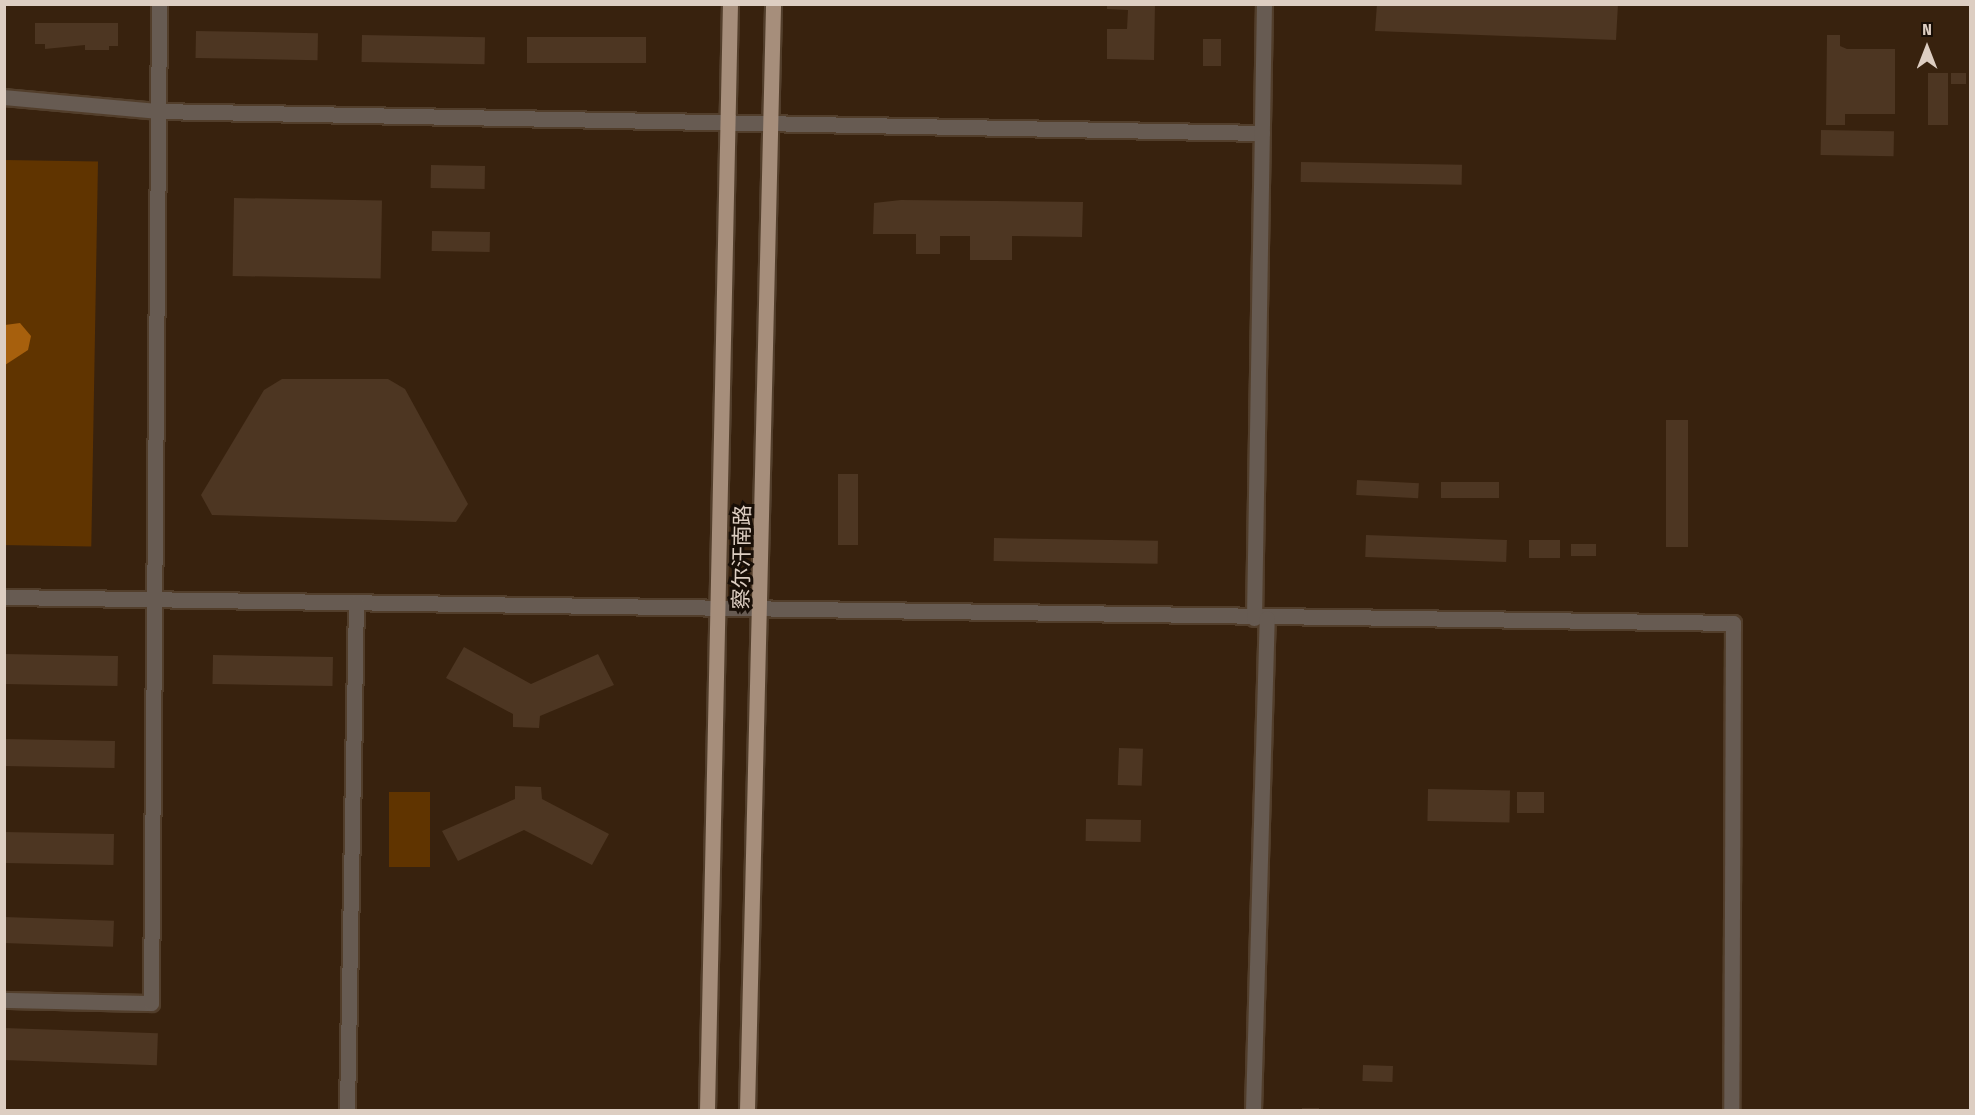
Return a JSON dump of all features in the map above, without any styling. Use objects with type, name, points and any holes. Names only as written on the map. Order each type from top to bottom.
[{"type":"main road","name":"察尔汗南路","points":[[707,1110],[730,4]]},
{"type":"main road","name":"察尔汗南路","points":[[747,1110],[762,609],[772,123],[772,4]]},
{"type":"street","points":[[4,1000],[151,1003],[159,4]]},
{"type":"street","points":[[1253,1110],[1261,618],[1264,4]]},
{"type":"street","points":[[4,97],[157,111],[1262,133]]},
{"type":"street","points":[[4,597],[1261,618],[1733,623],[1731,1110]]},
{"type":"street","points":[[347,1110],[356,602]]},
{"type":"shaded area","points":[[5,160],[98,162],[91,547],[4,545]]},
{"type":"shaded area","points":[[20,323],[31,336],[28,350],[5,365],[5,325]]},
{"type":"shaded area","points":[[389,792],[430,792],[430,867],[389,867]]},
{"type":"building","points":[[1107,4],[1155,4],[1154,60],[1107,59],[1107,29],[1127,29],[1128,10],[1107,9]]},
{"type":"building","points":[[1377,4],[1618,4],[1616,40],[1375,31]]},
{"type":"building","points":[[35,23],[118,23],[118,46],[109,46],[109,50],[85,50],[85,45],[45,49],[45,44],[35,44]]},
{"type":"building","points":[[196,31],[318,33],[318,60],[196,58]]},
{"type":"building","points":[[362,35],[485,37],[485,64],[362,62]]},
{"type":"building","points":[[1827,35],[1840,35],[1840,46],[1847,49],[1895,49],[1895,114],[1845,114],[1845,125],[1826,125]]},
{"type":"building","points":[[527,37],[646,37],[646,63],[527,63]]},
{"type":"building","points":[[1203,39],[1221,39],[1221,66],[1203,66]]},
{"type":"building","points":[[1928,73],[1948,73],[1948,125],[1928,125]]},
{"type":"building","points":[[1951,73],[1966,73],[1966,84],[1951,84]]},
{"type":"building","points":[[1821,130],[1894,131],[1894,156],[1821,155]]},
{"type":"building","points":[[1301,162],[1462,165],[1462,185],[1301,182]]},
{"type":"building","points":[[431,165],[485,166],[485,189],[431,188]]},
{"type":"building","points":[[234,198],[382,201],[381,279],[233,276]]},
{"type":"building","points":[[901,200],[1083,202],[1082,237],[1012,236],[1012,260],[970,260],[970,236],[940,236],[940,254],[916,254],[916,234],[873,234],[874,203]]},
{"type":"building","points":[[432,231],[490,232],[490,252],[432,251]]},
{"type":"building","points":[[282,379],[388,379],[405,389],[468,504],[456,522],[212,515],[201,495],[264,390]]},
{"type":"building","points":[[1666,420],[1688,420],[1688,547],[1666,547]]},
{"type":"building","points":[[838,474],[858,474],[858,545],[838,545]]},
{"type":"building","points":[[1357,480],[1419,483],[1418,498],[1356,495]]},
{"type":"building","points":[[1441,482],[1499,482],[1499,498],[1441,498]]},
{"type":"building","points":[[1366,535],[1507,540],[1506,562],[1365,557]]},
{"type":"building","points":[[994,538],[1158,541],[1158,564],[994,561]]},
{"type":"building","points":[[1529,540],[1560,540],[1560,558],[1529,558]]},
{"type":"building","points":[[1571,544],[1596,544],[1596,556],[1571,556]]},
{"type":"building","points":[[464,647],[531,684],[598,654],[614,685],[540,716],[539,728],[513,727],[513,714],[446,678]]},
{"type":"building","points":[[4,654],[118,656],[117,686],[4,684]]},
{"type":"building","points":[[213,655],[333,657],[332,686],[212,684]]},
{"type":"building","points":[[4,739],[115,741],[115,768],[4,766]]},
{"type":"building","points":[[1119,748],[1143,749],[1142,786],[1118,785]]},
{"type":"building","points":[[515,786],[541,787],[542,799],[609,834],[592,865],[524,830],[458,861],[442,831],[515,799]]},
{"type":"building","points":[[1428,789],[1510,790],[1509,822],[1427,821]]},
{"type":"building","points":[[1517,792],[1544,792],[1544,813],[1517,813]]},
{"type":"building","points":[[1086,819],[1141,820],[1141,842],[1086,841]]},
{"type":"building","points":[[4,832],[114,834],[113,865],[4,863]]},
{"type":"building","points":[[4,917],[114,921],[113,947],[4,943]]},
{"type":"building","points":[[4,1028],[158,1033],[157,1065],[4,1060]]},
{"type":"building","points":[[1363,1065],[1393,1066],[1392,1082],[1362,1081]]},
{"type":"building","points":[[1302,1108],[1319,1108],[1319,1110],[1302,1110]]}]
